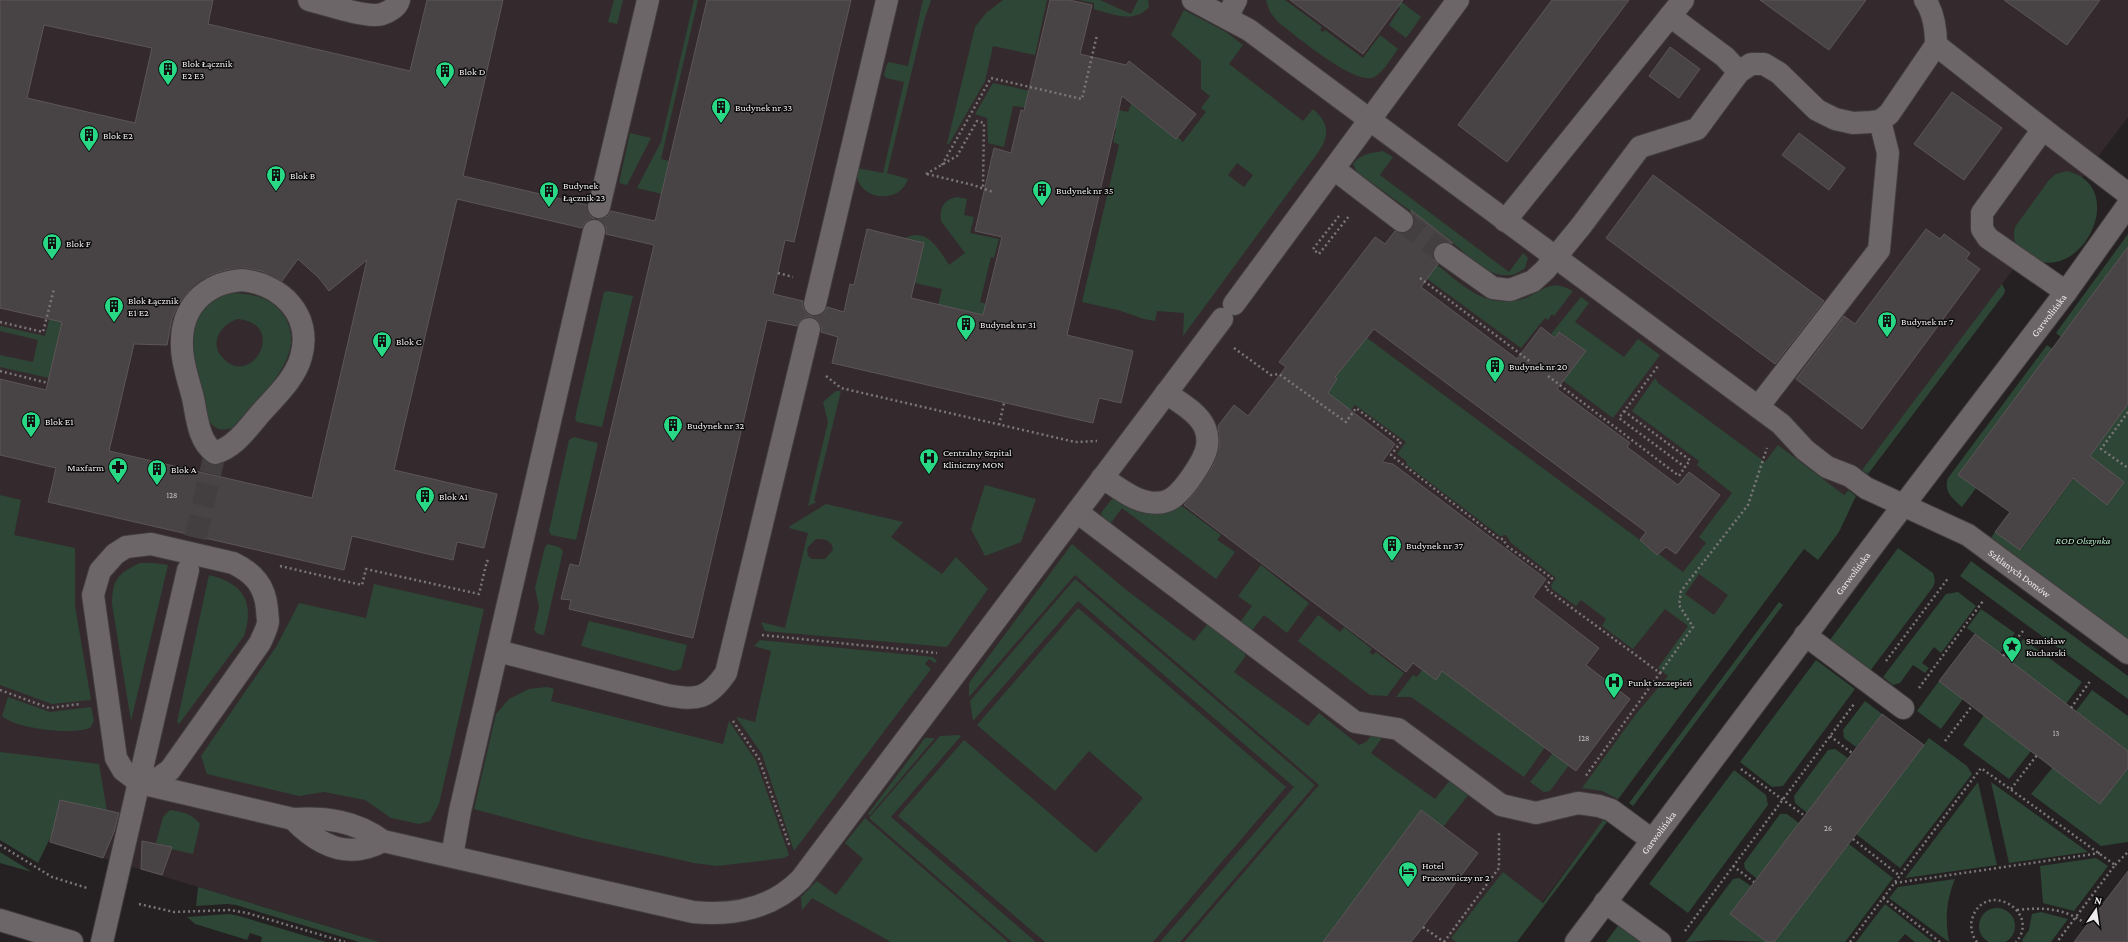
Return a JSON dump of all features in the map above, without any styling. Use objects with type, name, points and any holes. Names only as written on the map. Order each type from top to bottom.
[{"type":"street","points":[[309,0],[374,15],[388,12],[398,3],[399,0]]},
{"type":"street","points":[[600,207],[648,0]]},
{"type":"street","points":[[815,304],[887,0]]},
{"type":"street","name":"Szklanych Domów","points":[[1192,0],[1232,9],[1255,34],[1505,221],[1787,429],[1813,439],[1836,456],[1850,476],[1866,488],[1968,535],[2128,653]]},
{"type":"street","points":[[140,783],[160,777],[170,770],[260,643],[268,621],[266,600],[261,587],[256,578],[244,568],[234,563],[151,544],[126,547],[115,554],[100,571],[93,595],[116,758],[123,770],[140,783],[293,819],[307,833],[327,845],[346,850],[363,850],[383,841],[693,912],[717,914],[737,912],[773,901],[792,888],[801,879],[1223,318],[1458,0]]},
{"type":"street","points":[[1445,254],[1488,286],[1493,288],[1510,290],[1533,281],[1555,258],[1581,226],[1640,146],[1697,129],[1739,72],[1750,64],[1764,64],[1779,73],[1817,110],[1835,119],[1853,124],[1880,121],[1889,114],[1936,45],[1933,20],[1929,6],[1925,0]]},
{"type":"street","points":[[1505,221],[1676,8],[1739,72]]},
{"type":"street","points":[[1936,45],[2128,194]]},
{"type":"street","points":[[1758,407],[1879,250],[1888,153],[1880,121]]},
{"type":"street","points":[[2043,129],[1982,213],[1981,222],[1983,233],[1988,238],[2066,292]]},
{"type":"street","points":[[1334,169],[1402,221]]},
{"type":"street","name":"Garwolińska","points":[[1576,942],[1903,505],[2066,292],[2128,204]]},
{"type":"street","points":[[452,856],[460,811],[594,231]]},
{"type":"street","points":[[231,281],[257,281],[280,293],[298,314],[304,335],[301,357],[292,377],[242,436],[226,448],[215,453],[203,441],[198,423],[182,348],[183,324],[193,304],[208,289],[231,281]]},
{"type":"street","points":[[498,651],[666,695],[692,698],[712,691],[726,672],[728,666],[809,329]]},
{"type":"street","points":[[1102,478],[1133,497],[1149,503],[1163,502],[1178,494],[1200,463],[1207,446],[1207,437],[1205,428],[1196,415],[1166,393]]},
{"type":"street","points":[[1077,512],[1355,722],[1398,729],[1501,805],[1536,813],[1578,803],[1591,804],[1611,810],[1652,840]]},
{"type":"street","points":[[102,942],[140,783],[188,570]]},
{"type":"street","points":[[1805,635],[1903,708]]},
{"type":"street","points":[[1605,902],[1660,942]]},
{"type":"street","points":[[0,920],[72,942]]},
{"type":"path","points":[[942,165],[991,78],[1082,99],[1097,35]]},
{"type":"path","points":[[983,188],[984,123],[977,120],[957,156],[926,174],[983,188],[993,192]]},
{"type":"path","points":[[1339,216],[1313,250],[1319,254],[1348,216],[1351,216]]},
{"type":"path","points":[[1420,278],[1531,362]]},
{"type":"path","points":[[0,322],[43,332],[54,289]]},
{"type":"path","points":[[1223,318],[1271,375],[1279,374],[1346,422],[1356,408],[1401,442],[1390,455],[1499,539],[1504,539],[1507,546],[1552,578],[1545,588],[1660,673]]},
{"type":"path","points":[[1673,345],[1619,418],[1685,467]]},
{"type":"path","points":[[0,371],[48,383]]},
{"type":"path","points":[[824,375],[841,388],[1076,442],[1090,442],[1103,439]]},
{"type":"path","points":[[1548,376],[1679,476],[1690,460],[1624,412]]},
{"type":"path","points":[[999,424],[1004,403]]},
{"type":"path","points":[[2128,412],[2101,449],[2128,468]]},
{"type":"path","points":[[1563,806],[1693,627],[1679,605],[1681,591],[1748,505],[1769,441]]},
{"type":"path","points":[[273,564],[362,585],[366,569],[479,594],[487,561]]},
{"type":"path","points":[[1885,662],[1949,577]]},
{"type":"path","points":[[1903,708],[1983,601]]},
{"type":"path","points":[[2003,656],[2023,630]]},
{"type":"path","points":[[760,635],[939,654]]},
{"type":"path","points":[[2071,708],[2091,680]]},
{"type":"path","points":[[0,690],[49,708],[88,704]]},
{"type":"path","points":[[1682,935],[1855,703]]},
{"type":"path","points":[[1945,740],[1972,706]]},
{"type":"path","points":[[733,721],[759,759],[792,852]]},
{"type":"path","points":[[1830,736],[1852,753]]},
{"type":"path","points":[[2011,789],[2037,755]]},
{"type":"path","points":[[1737,766],[1804,816]]},
{"type":"path","points":[[1850,942],[1981,768],[2116,865]]},
{"type":"path","points":[[1422,927],[1444,942],[1499,868],[1498,827],[1501,805]]},
{"type":"path","points":[[1853,839],[1900,876]]},
{"type":"path","points":[[0,845],[52,877],[113,896],[174,912],[230,910],[247,913],[345,942]]},
{"type":"path","points":[[2057,942],[2116,865],[2128,852]]},
{"type":"path","points":[[1894,883],[2100,853]]},
{"type":"path","points":[[1733,866],[1754,882]]},
{"type":"path","points":[[1883,898],[1940,942]]},
{"type":"path","points":[[1970,942],[1976,941],[1971,931],[1971,922],[1974,914],[1987,902],[2004,901],[2017,910],[2022,925],[2018,941]]},
{"type":"path","points":[[2017,910],[2040,907],[2076,917],[2087,925]]},
{"type":"shaded area","name":"Centralny Szpital Kliniczny MON","points":[[0,0],[2128,0],[2128,117],[1862,470],[1513,942],[380,942],[0,827]]},
{"type":"green space","points":[[614,0],[623,0],[617,24],[608,22]]},
{"type":"green space","points":[[694,0],[698,0],[661,159],[669,161],[662,194],[637,188],[661,142]]},
{"type":"green space","points":[[923,0],[931,0],[924,21],[887,173],[908,179],[903,188],[895,194],[877,196],[868,192],[861,186],[857,178],[857,168],[883,173],[904,82],[886,78],[884,74],[889,62],[908,66]]},
{"type":"green space","points":[[1003,0],[1047,0],[1035,55],[993,46],[985,81],[949,144],[947,144],[975,27],[986,13]]},
{"type":"green space","points":[[1079,0],[1100,0],[1131,14],[1138,0],[1148,0],[1149,7],[1137,15],[1123,16],[1094,9],[1094,3]]},
{"type":"green space","points":[[1266,0],[1285,0],[1322,27],[1320,30],[1323,32],[1325,30],[1363,58],[1380,35],[1398,49],[1378,75],[1365,78],[1354,74],[1325,58],[1278,22],[1270,12]]},
{"type":"green space","points":[[1390,0],[1399,0],[1421,17],[1406,38],[1389,25],[1400,8]]},
{"type":"green space","points":[[1184,10],[1226,32],[1243,45],[1229,64],[1303,121],[1313,109],[1321,117],[1325,125],[1326,132],[1325,140],[1317,155],[1183,336],[1184,313],[1157,311],[1155,321],[1144,319],[1118,310],[1082,302],[1119,145],[1113,142],[1116,129],[1013,106],[1004,147],[988,143],[987,118],[975,114],[993,83],[1128,112],[1131,104],[1176,139],[1178,137],[1183,142],[1206,112],[1201,108],[1210,96],[1201,89],[1201,61],[1171,35]],"holes":[[[1237,163],[1253,175],[1244,187],[1228,175]]]},
{"type":"green space","points":[[630,133],[651,138],[627,185],[619,183]]},
{"type":"green space","points":[[1383,151],[1393,157],[1380,175],[1509,272],[1523,253],[1528,258],[1525,268],[1515,274],[1506,275],[1496,274],[1487,270],[1469,257],[1452,241],[1357,172],[1353,164],[1359,158],[1366,154]]},
{"type":"green space","points":[[2067,171],[2085,180],[2095,194],[2097,210],[2093,227],[2084,243],[2071,255],[2056,262],[2039,261],[2019,248],[2014,239],[2015,227],[2049,180],[2056,174]]},
{"type":"green space","points":[[957,197],[967,199],[964,215],[974,217],[970,233],[999,239],[994,258],[991,257],[980,302],[986,304],[983,315],[938,305],[942,289],[915,283],[924,243],[906,238],[913,235],[920,235],[926,238],[937,247],[949,265],[965,253],[941,221],[943,205],[952,198]]},
{"type":"green space","points":[[2128,234],[2128,247],[2079,351],[2056,333]]},
{"type":"green space","points":[[1437,265],[1477,295],[1492,300],[1520,300],[1555,285],[1573,291],[1554,316],[1552,314],[1548,320],[1545,318],[1521,348],[1426,278]]},
{"type":"green space","points":[[2002,284],[2005,290],[2004,294],[1868,474],[1862,470]]},
{"type":"green space","points":[[608,291],[633,296],[602,427],[577,422],[575,418],[604,292]]},
{"type":"green space","points":[[226,293],[241,294],[257,296],[271,302],[282,313],[290,329],[291,344],[286,360],[278,375],[267,390],[232,428],[225,429],[217,428],[209,421],[191,347],[196,321],[205,308]],"holes":[[[237,319],[252,323],[261,331],[263,342],[260,352],[253,361],[244,366],[233,365],[222,357],[218,351],[217,340],[219,335],[226,325]]]},
{"type":"green space","points":[[1581,297],[1589,303],[1575,322],[1624,357],[1638,339],[1660,355],[1613,418],[1562,380],[1586,351],[1560,332],[1555,337],[1551,334]]},
{"type":"green space","points":[[53,305],[65,307],[49,378],[0,367],[0,355],[33,362],[38,340],[0,331],[0,326],[45,336]]},
{"type":"green space","points":[[1367,338],[1640,540],[1657,555],[1659,554],[1683,572],[1706,543],[1699,537],[1732,493],[1697,465],[1699,461],[1632,411],[1655,378],[1658,383],[1765,462],[1778,445],[1844,495],[1848,490],[1856,496],[1839,532],[1818,560],[1804,549],[1618,799],[1602,791],[1582,788],[1636,714],[1668,676],[1658,668],[1688,626],[1665,609],[1633,649],[1602,626],[1606,619],[1581,600],[1576,606],[1552,589],[1551,585],[1556,578],[1511,543],[1506,535],[1500,536],[1407,465],[1406,461],[1397,454],[1406,442],[1355,405],[1345,417],[1320,399],[1336,381],[1337,379],[1335,377]],"holes":[[[1699,574],[1728,595],[1714,615],[1685,594]]]},
{"type":"green space","points":[[2047,345],[2070,362],[1962,507],[1952,498],[1948,491],[1948,478]]},
{"type":"green space","points":[[836,391],[841,391],[814,501],[817,502],[808,506],[828,422],[823,402]]},
{"type":"green space","name":"ROD Olszynka","points":[[2128,404],[2128,640],[1990,539],[1995,532],[2021,550]]},
{"type":"green space","points":[[574,437],[598,443],[576,540],[551,535],[549,531],[569,440]]},
{"type":"green space","points":[[985,485],[1036,499],[1021,542],[985,556],[971,529]]},
{"type":"green space","points":[[0,495],[21,500],[14,535],[75,548],[75,606],[91,700],[52,704],[0,685]]},
{"type":"green space","points":[[1115,495],[1179,504],[1221,535],[1217,540],[1235,552],[1216,579],[1122,508],[1110,524],[1103,518],[1101,513]]},
{"type":"green space","points":[[826,504],[903,522],[891,537],[942,574],[956,557],[988,589],[947,647],[765,631],[761,622],[785,628],[808,533],[789,528]],"holes":[[[816,539],[825,540],[831,544],[833,550],[825,559],[812,559],[808,556],[807,548]]]},
{"type":"green space","points":[[548,544],[559,547],[563,551],[544,635],[538,634],[534,630],[539,607],[535,588],[545,547]]},
{"type":"green space","points":[[1072,544],[1125,589],[1194,641],[1209,622],[1245,648],[1245,657],[1234,672],[1308,726],[1319,713],[1359,745],[1366,742],[1374,733],[1382,738],[1371,753],[1435,799],[1450,780],[1469,794],[1443,827],[1421,810],[1323,942],[1184,942],[1319,785],[1075,575],[969,697],[969,683]]},
{"type":"green space","points":[[1898,548],[1933,573],[1935,581],[1933,587],[1870,671],[1830,640]]},
{"type":"green space","points":[[1971,561],[2128,676],[2128,699],[1960,576]]},
{"type":"green space","points":[[140,563],[168,565],[131,721],[112,604],[112,596],[115,583],[121,574]]},
{"type":"green space","points":[[1261,565],[1309,603],[1287,633],[1264,615],[1250,633],[1238,625],[1252,606],[1238,596]]},
{"type":"green space","points":[[209,575],[230,583],[238,589],[247,604],[247,624],[244,636],[179,724],[177,722]]},
{"type":"green space","points":[[1075,579],[1315,785],[1180,942],[1160,942],[1294,787],[1078,601],[973,721],[970,701]]},
{"type":"green space","points":[[374,584],[484,609],[439,804],[430,821],[419,824],[391,818],[365,800],[324,792],[299,796],[207,774],[201,756],[276,647],[299,603],[366,618]]},
{"type":"green space","points":[[1958,592],[1976,606],[1941,653],[1934,647],[1922,663],[1929,668],[1925,673],[1913,665],[1900,683],[1893,685],[1883,677],[1946,594]]},
{"type":"green space","points":[[1779,602],[1783,605],[1633,806],[1629,803]]},
{"type":"green space","points":[[1078,608],[1286,787],[1153,942],[1045,942],[898,816],[964,740],[1096,853],[1143,798],[1089,751],[1055,791],[977,725]]},
{"type":"green space","points":[[1981,609],[2015,633],[2000,653],[1967,628]]},
{"type":"green space","points":[[1318,615],[1340,632],[1344,627],[1372,649],[1369,652],[1373,655],[1376,652],[1404,673],[1387,696],[1370,695],[1298,641]]},
{"type":"green space","points":[[589,621],[687,645],[681,669],[674,671],[581,646]]},
{"type":"green space","points":[[2023,639],[2082,682],[2066,704],[2008,660]]},
{"type":"green space","points":[[760,640],[933,657],[937,661],[935,663],[929,659],[925,664],[931,669],[794,851],[762,754],[736,717],[755,722],[771,651],[754,646]]},
{"type":"green space","points":[[1816,660],[1855,689],[1783,786],[1772,787],[1740,762]]},
{"type":"green space","points":[[1422,670],[1436,679],[1442,671],[1545,747],[1524,777],[1411,697],[1396,697],[1413,675],[1417,677]]},
{"type":"green space","points":[[1939,681],[1963,699],[1941,729],[1917,711]]},
{"type":"green space","points":[[547,687],[554,689],[551,701],[723,744],[729,721],[756,761],[789,855],[784,858],[717,866],[694,863],[582,838],[474,809],[496,714],[509,699],[529,689]]},
{"type":"green space","points":[[2092,690],[2128,716],[2128,751],[2076,711]]},
{"type":"green space","points":[[8,697],[50,712],[91,707],[94,721],[90,728],[71,731],[44,730],[19,724],[9,721],[2,716]]},
{"type":"green space","points":[[1865,701],[1882,714],[1856,747],[1844,738],[1843,730]]},
{"type":"green space","points":[[1984,715],[2031,751],[2009,779],[1963,745]]},
{"type":"green space","points":[[940,736],[961,736],[891,817],[1036,942],[1012,942],[869,818]]},
{"type":"green space","points":[[925,738],[935,738],[869,816],[868,814]]},
{"type":"green space","points":[[1929,738],[1967,766],[1972,774],[1900,868],[1856,834]]},
{"type":"green space","points":[[1835,749],[1848,758],[1807,813],[1795,803],[1794,796],[1828,750]]},
{"type":"green space","points":[[0,752],[99,764],[107,811],[60,800],[52,834],[38,863],[0,840]]},
{"type":"green space","points":[[1553,753],[1569,765],[1550,791],[1544,792],[1530,782]]},
{"type":"green space","points":[[2053,767],[2100,804],[2128,768],[2128,842],[2101,846],[2031,794]]},
{"type":"green space","points":[[1734,770],[1766,795],[1768,805],[1688,913],[1649,884]]},
{"type":"green space","points":[[1978,782],[1997,865],[1905,878]]},
{"type":"green space","points":[[1991,782],[2088,852],[2009,863]]},
{"type":"green space","points":[[170,810],[179,811],[193,817],[200,824],[193,854],[171,849],[172,847],[156,843],[163,817]]},
{"type":"green space","points":[[1780,814],[1787,814],[1799,823],[1757,879],[1745,869],[1744,863]]},
{"type":"green space","points":[[865,818],[1008,942],[891,942],[812,898],[802,910],[801,897],[817,881],[836,895],[863,859],[845,843]]},
{"type":"green space","points":[[1603,820],[1607,822],[1517,942],[1456,942],[1451,938],[1503,872],[1543,903]]},
{"type":"green space","points":[[1849,844],[1893,878],[1845,942],[1774,942]]},
{"type":"green space","points":[[0,852],[32,872],[0,863]]},
{"type":"green space","points":[[2096,858],[2108,866],[2074,911],[2043,903],[2040,866]]},
{"type":"green space","points":[[1739,878],[1751,886],[1730,914],[1767,942],[1714,940],[1686,942],[1733,879]]},
{"type":"green space","points":[[1955,879],[1947,910],[1949,942],[1889,898],[1898,887]]},
{"type":"green space","points":[[198,887],[380,942],[359,942],[236,905],[227,904],[196,906]]},
{"type":"green space","points":[[1885,904],[1933,942],[1915,942],[1905,934],[1898,942],[1856,942]]},
{"type":"green space","points":[[2000,908],[2010,913],[2014,919],[2014,933],[2010,939],[2004,943],[1994,944],[1984,939],[1980,933],[1979,923],[1984,913],[1990,909]]},
{"type":"green space","points":[[2041,912],[2068,919],[2051,942],[2023,942],[2022,940],[2029,930],[2032,914]]},
{"type":"green space","points":[[229,914],[326,942],[261,942],[262,937],[250,933],[247,940],[195,924],[187,917]]},
{"type":"green space","points":[[1620,923],[1646,942],[1606,942]]},
{"type":"building","points":[[0,0],[213,0],[208,24],[410,71],[427,0],[503,0],[463,176],[587,205],[590,216],[595,219],[585,222],[582,228],[457,199],[394,470],[497,494],[484,548],[457,542],[453,560],[352,536],[344,570],[48,502],[56,468],[0,455],[0,379],[46,390],[62,322],[0,308]],"holes":[[[44,25],[152,48],[135,123],[27,98]],[[298,259],[319,278],[329,291],[367,260],[312,498],[109,451],[134,344],[167,345],[172,318],[180,302],[189,291],[210,275],[226,270],[244,268],[261,271],[282,281]]]},
{"type":"building","points":[[707,0],[851,0],[794,242],[785,240],[773,294],[803,301],[803,307],[806,313],[813,316],[824,313],[827,307],[844,312],[850,284],[854,285],[867,229],[924,243],[911,298],[983,315],[1002,237],[975,231],[994,148],[1011,153],[1021,110],[1024,111],[1050,0],[1069,0],[1092,5],[1080,54],[1126,65],[1129,61],[1196,114],[1176,139],[1122,96],[1067,335],[1133,351],[1121,403],[1099,398],[1093,423],[832,363],[838,337],[821,332],[821,326],[817,320],[812,317],[805,317],[797,326],[767,320],[693,638],[569,609],[571,600],[561,599],[570,564],[579,566],[654,245],[606,234],[606,227],[598,219],[608,216],[611,211],[655,221]]},
{"type":"building","points":[[1290,0],[1403,0],[1363,54]]},
{"type":"building","points":[[1552,0],[1629,0],[1507,162],[1458,125]]},
{"type":"building","points":[[1760,0],[1866,0],[1829,50]]},
{"type":"building","points":[[2004,0],[2100,0],[2067,45]]},
{"type":"building","points":[[1670,47],[1700,69],[1679,98],[1649,76]]},
{"type":"building","points":[[1952,92],[2002,128],[1964,180],[1914,144]]},
{"type":"building","points":[[1799,133],[1845,168],[1829,190],[1782,155]]},
{"type":"building","points":[[1653,175],[1824,301],[1775,364],[1606,238]]},
{"type":"building","name":"Budynek nr 37","points":[[1411,210],[1453,243],[1440,243],[1435,246],[1433,253],[1434,260],[1438,264],[1421,287],[1517,359],[1541,327],[1555,338],[1559,332],[1586,351],[1557,389],[1630,443],[1627,447],[1678,485],[1689,472],[1720,495],[1676,554],[1666,547],[1657,555],[1640,540],[1646,532],[1374,329],[1335,377],[1337,379],[1328,393],[1395,444],[1382,462],[1393,464],[1546,579],[1533,597],[1599,648],[1586,665],[1630,699],[1576,771],[1442,671],[1436,680],[1413,663],[1406,672],[1184,505],[1196,491],[1213,466],[1220,445],[1218,426],[1234,405],[1248,416],[1286,367],[1279,362],[1375,237],[1385,244],[1395,231],[1406,233],[1412,229],[1414,222]]},
{"type":"building","name":"Budynek nr 7","points":[[1926,229],[1940,239],[1944,234],[1970,253],[1966,259],[1980,269],[1862,429],[1796,379],[1844,316],[1855,324]]},
{"type":"building","points":[[2128,247],[2128,404],[2090,456],[2124,482],[2107,505],[2073,478],[2020,550],[1995,532],[2010,512],[1958,475]]},
{"type":"building","points":[[1975,634],[2128,751],[2128,768],[2100,804],[1939,681]]},
{"type":"building","points":[[1882,714],[1924,745],[1774,942],[1767,942],[1730,914]]},
{"type":"building","points":[[60,800],[119,813],[114,832],[103,858],[50,842]]},
{"type":"building","name":"Hotel Pracowniczy nr 2","points":[[1421,810],[1478,853],[1411,942],[1323,942]]},
{"type":"building","points":[[142,841],[172,847],[162,875],[141,869]]},
{"type":"building","points":[[2128,871],[2128,942],[2074,942]]},
{"type":"tunnel","points":[[1402,221],[1445,254]]},
{"type":"tunnel","points":[[188,570],[215,453]]},
{"type":"place","name":"Blok Łącznik E2 E3","points":[[168,86]]},
{"type":"place","name":"Blok D","points":[[445,88]]},
{"type":"place","name":"Budynek nr 33","points":[[721,124]]},
{"type":"place","name":"Blok E2","points":[[89,152]]},
{"type":"place","name":"Blok B","points":[[276,192]]},
{"type":"place","name":"Budynek nr 35","points":[[1042,207]]},
{"type":"place","name":"Budynek Łącznik 23","points":[[549,208]]},
{"type":"place","name":"Blok F","points":[[52,260]]},
{"type":"place","name":"Blok Łącznik E1 E2","points":[[114,323]]},
{"type":"place","name":"Budynek nr 7","points":[[1887,338]]},
{"type":"place","name":"Budynek nr 31","points":[[966,341]]},
{"type":"place","name":"Blok C","points":[[382,358]]},
{"type":"place","name":"Budynek nr 20","points":[[1495,383]]},
{"type":"place","name":"Blok E1","points":[[31,438]]},
{"type":"place","name":"Budynek nr 32","points":[[673,442]]},
{"type":"place","name":"Centralny Szpital Kliniczny MON","points":[[929,475]]},
{"type":"place","name":"Maxfarm","points":[[118,484]]},
{"type":"place","name":"Blok A","points":[[157,486]]},
{"type":"place","name":"Blok A1","points":[[425,513]]},
{"type":"place","name":"Budynek nr 37","points":[[1392,562]]},
{"type":"place","name":"Stanisław Kucharski","points":[[2012,663]]},
{"type":"place","name":"Punkt szczepień","points":[[1614,699]]},
{"type":"place","name":"Hotel Pracowniczy nr 2","points":[[1408,888]]}]
